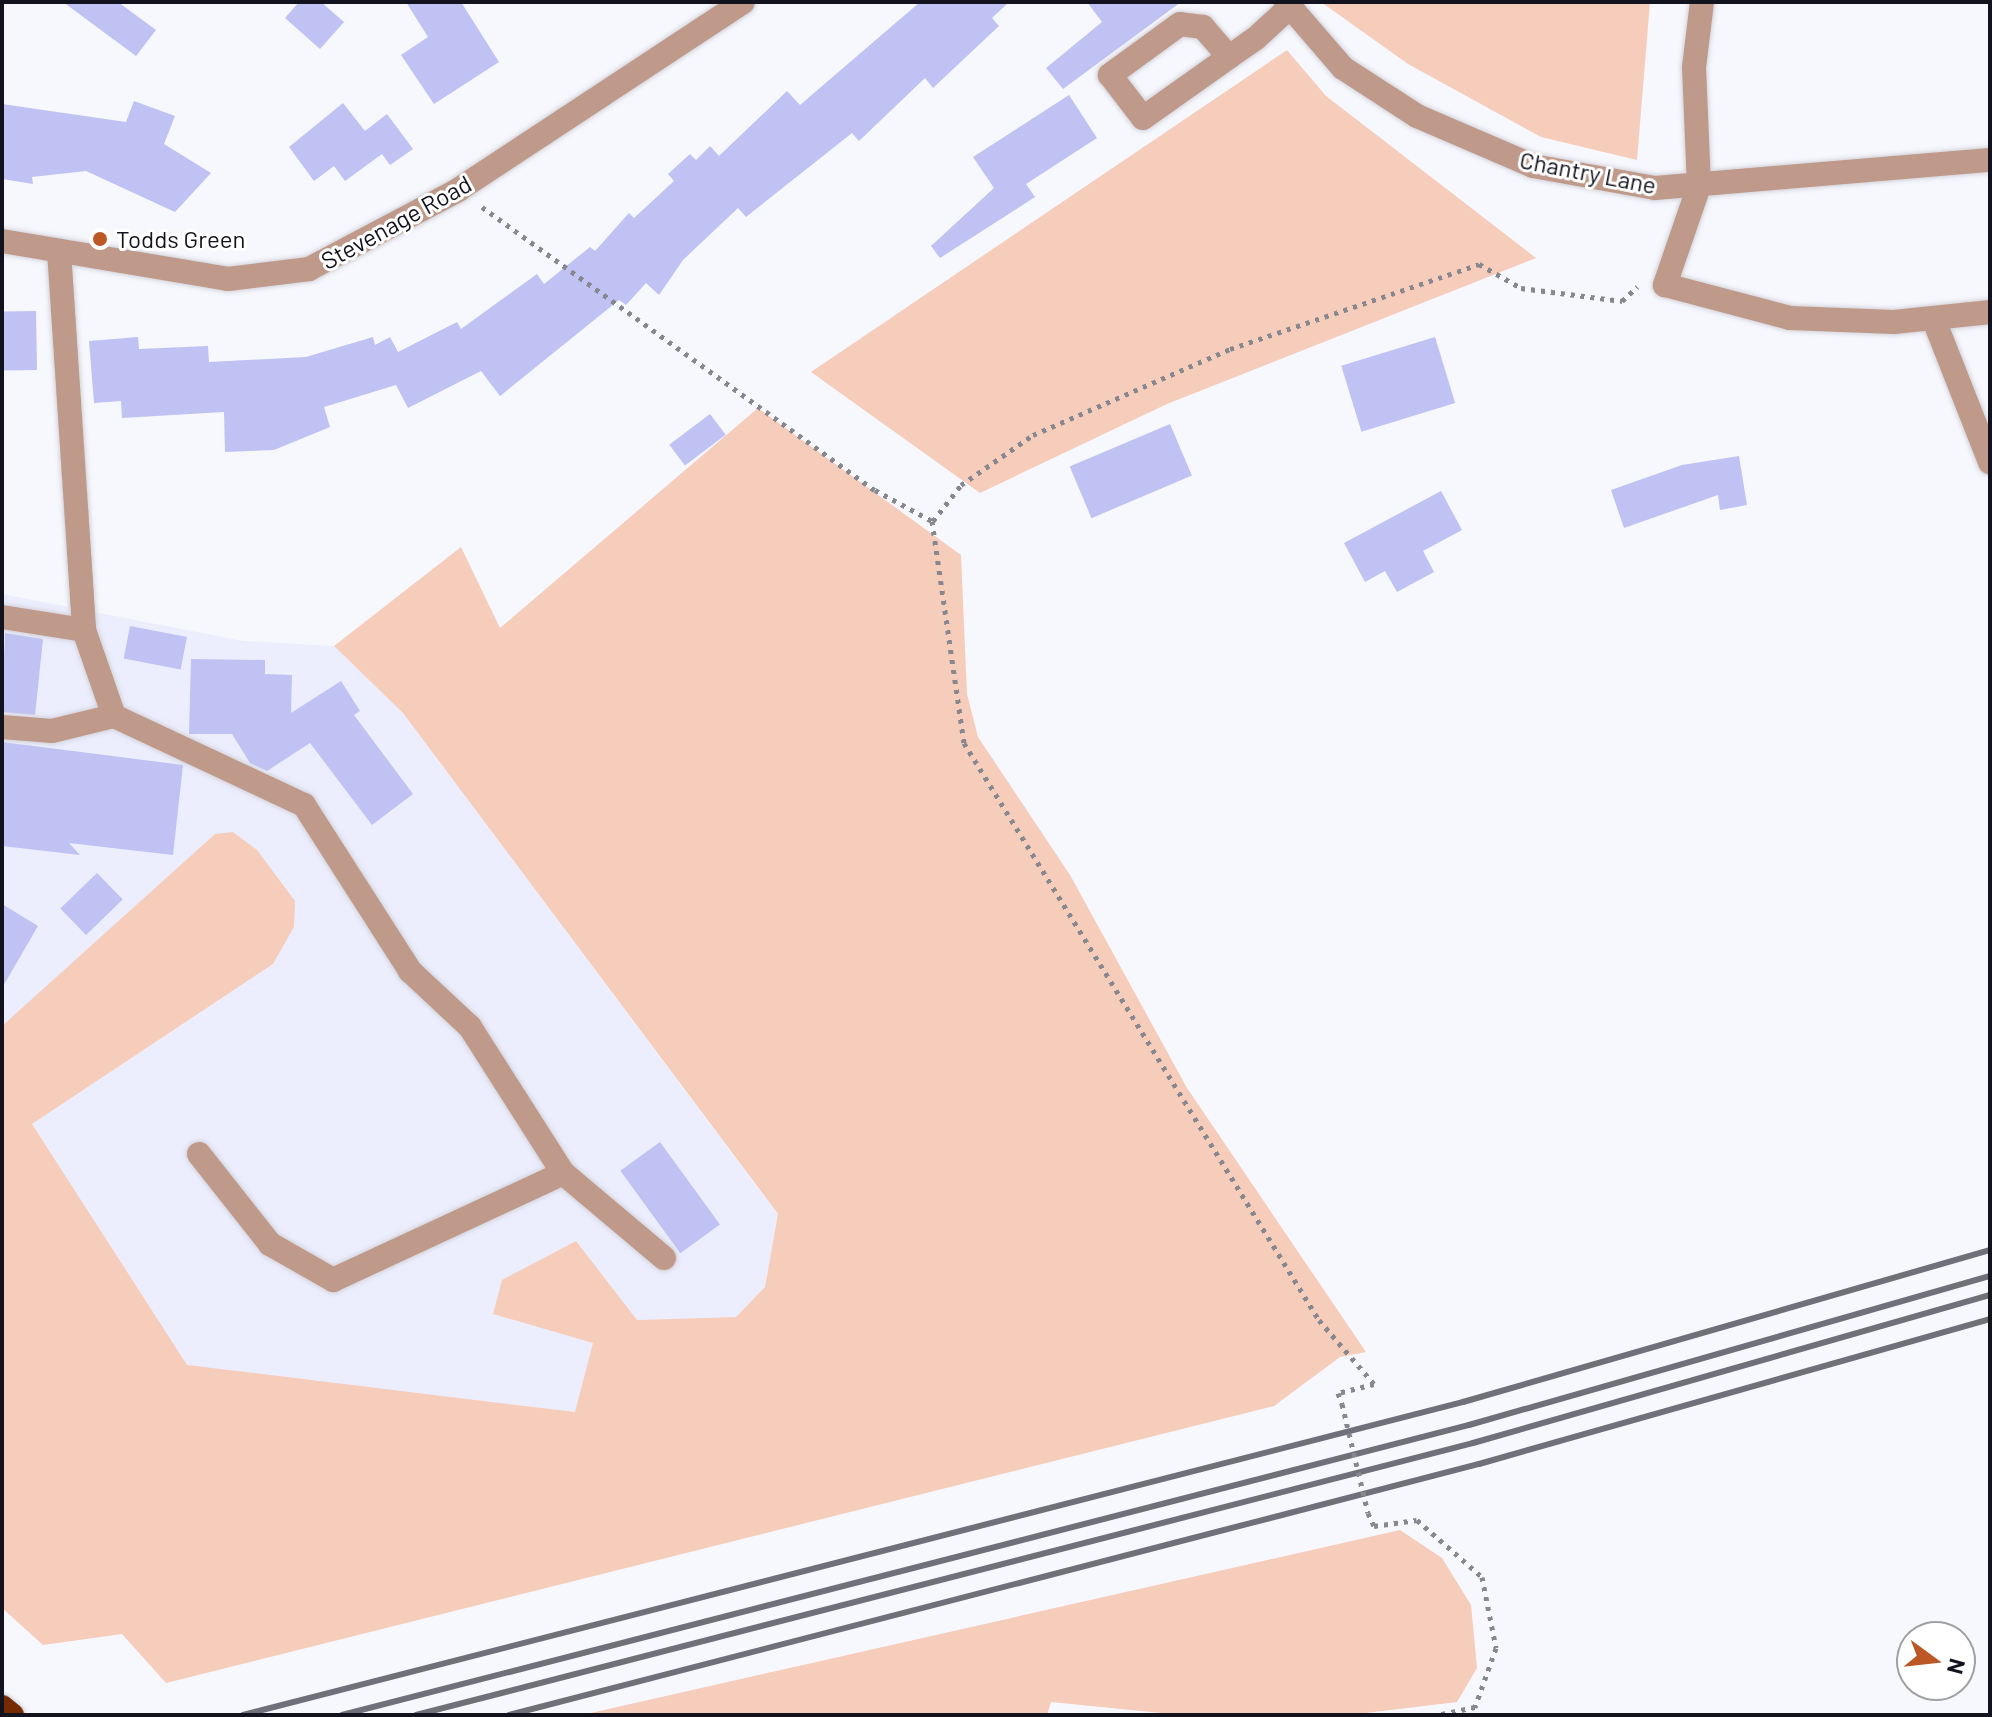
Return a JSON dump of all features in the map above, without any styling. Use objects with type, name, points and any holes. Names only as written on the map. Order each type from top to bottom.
[{"type":"highway","points":[[2,1707],[12,1715]]},
{"type":"street","name":"Stevenage Road","points":[[2,241],[253,281],[309,269],[458,190],[743,2]]},
{"type":"street","points":[[1702,2],[1694,80],[1699,186],[1665,285],[1790,318],[1934,320],[1990,312]]},
{"type":"street","points":[[1229,57],[1203,27],[1180,24],[1110,75],[1143,118],[1229,57],[1287,5]]},
{"type":"street","name":"Chantry Lane","points":[[1287,5],[1343,68],[1417,116],[1533,166],[1655,188],[1990,160]]},
{"type":"street","points":[[59,251],[84,630],[114,716]]},
{"type":"street","points":[[1934,320],[1990,462]]},
{"type":"street","points":[[2,617],[84,630]]},
{"type":"street","points":[[2,727],[52,731],[114,716],[304,805],[410,971],[470,1027],[563,1173],[664,1258]]},
{"type":"street","points":[[199,1154],[270,1244],[333,1280],[563,1173]]},
{"type":"path","points":[[458,190],[875,490],[932,521]]},
{"type":"path","points":[[1436,1715],[1475,1707],[1496,1648],[1482,1577],[1417,1520],[1374,1526],[1338,1393],[1374,1384],[1302,1294],[964,743],[932,521],[961,485],[1033,435],[1230,349],[1479,264],[1521,288],[1622,301]]},
{"type":"shaded area","points":[[1321,2],[1650,2],[1637,160],[1541,137],[1408,64]]},
{"type":"shaded area","points":[[1287,50],[1326,96],[1536,258],[1167,404],[980,493],[811,372]]},
{"type":"shaded area","points":[[758,408],[961,555],[967,694],[978,737],[1070,875],[1187,1088],[1366,1352],[1340,1357],[1274,1406],[166,1683],[122,1634],[43,1645],[2,1608],[2,1026],[215,834],[233,832],[257,850],[295,901],[294,927],[273,964],[32,1124],[187,1365],[575,1412],[593,1343],[493,1314],[502,1280],[576,1241],[637,1320],[736,1317],[765,1287],[778,1214],[403,713],[334,646],[461,547],[500,628]]},
{"type":"shaded area","points":[[2,594],[243,641],[334,646],[403,713],[778,1215],[765,1287],[736,1317],[637,1320],[576,1241],[503,1280],[493,1313],[594,1343],[575,1412],[187,1366],[32,1124],[273,964],[2,1026]]},
{"type":"shaded area","points":[[1400,1530],[1442,1558],[1471,1605],[1477,1668],[1457,1702],[1349,1715],[1181,1715],[1051,1702],[1047,1715],[582,1715]]},
{"type":"building","points":[[63,2],[118,2],[156,30],[136,56]]},
{"type":"building","points":[[299,2],[321,2],[344,22],[320,49],[285,18]]},
{"type":"building","points":[[406,2],[461,2],[499,62],[434,104],[401,55],[428,37]]},
{"type":"building","points":[[920,2],[1009,2],[992,18],[999,26],[933,88],[925,78],[859,141],[852,133],[746,217],[738,208],[683,260],[659,295],[646,283],[626,305],[619,300],[500,396],[481,371],[408,408],[396,385],[324,407],[330,427],[274,450],[225,452],[224,412],[122,418],[121,401],[94,403],[89,341],[138,337],[139,349],[208,346],[209,362],[306,357],[373,337],[375,345],[390,337],[398,352],[457,322],[461,329],[537,274],[544,284],[590,247],[595,251],[629,213],[634,218],[674,181],[668,174],[690,154],[696,160],[710,146],[719,156],[787,91],[800,105]]},
{"type":"building","points":[[1087,2],[1181,2],[1063,89],[1046,68],[1102,22]]},
{"type":"building","points":[[1069,95],[1097,138],[1026,184],[1035,197],[940,258],[931,246],[994,188],[973,157]]},
{"type":"building","points":[[134,101],[175,116],[164,144],[211,173],[175,212],[86,171],[32,177],[33,184],[2,179],[2,104],[126,122]]},
{"type":"building","points":[[343,103],[365,131],[387,114],[413,149],[390,165],[382,154],[345,181],[334,166],[314,181],[289,147]]},
{"type":"building","points":[[36,311],[37,370],[3,371],[2,312]]},
{"type":"building","points":[[1435,337],[1455,403],[1361,432],[1341,366]]},
{"type":"building","points":[[710,414],[726,435],[685,465],[669,445]]},
{"type":"building","points":[[1170,424],[1192,476],[1092,518],[1070,467]]},
{"type":"building","points":[[1739,456],[1747,505],[1720,510],[1718,495],[1624,528],[1611,490],[1682,465]]},
{"type":"building","points":[[1441,491],[1462,530],[1423,551],[1434,572],[1397,592],[1385,571],[1365,582],[1344,543]]},
{"type":"building","points":[[130,626],[187,637],[181,669],[124,658]]},
{"type":"building","points":[[5,633],[43,639],[35,715],[2,712]]},
{"type":"building","points":[[191,659],[265,660],[265,674],[292,675],[291,713],[341,681],[360,711],[354,715],[413,794],[372,825],[310,743],[267,771],[250,763],[232,734],[189,734]]},
{"type":"building","points":[[2,742],[183,765],[173,855],[69,843],[80,855],[2,846]]},
{"type":"building","points":[[97,873],[123,900],[86,935],[60,908]]},
{"type":"building","points":[[2,904],[38,926],[2,988]]},
{"type":"building","points":[[660,1142],[720,1225],[680,1253],[620,1171]]},
{"type":"railway","points":[[243,1715],[1463,1402],[1990,1250]]},
{"type":"railway","points":[[342,1715],[1469,1425],[1990,1276]]},
{"type":"railway","points":[[416,1715],[1473,1443],[1990,1295]]},
{"type":"railway","points":[[509,1715],[1479,1464],[1990,1319]]},
{"type":"place","name":"Todds Green","points":[[100,239]]}]
